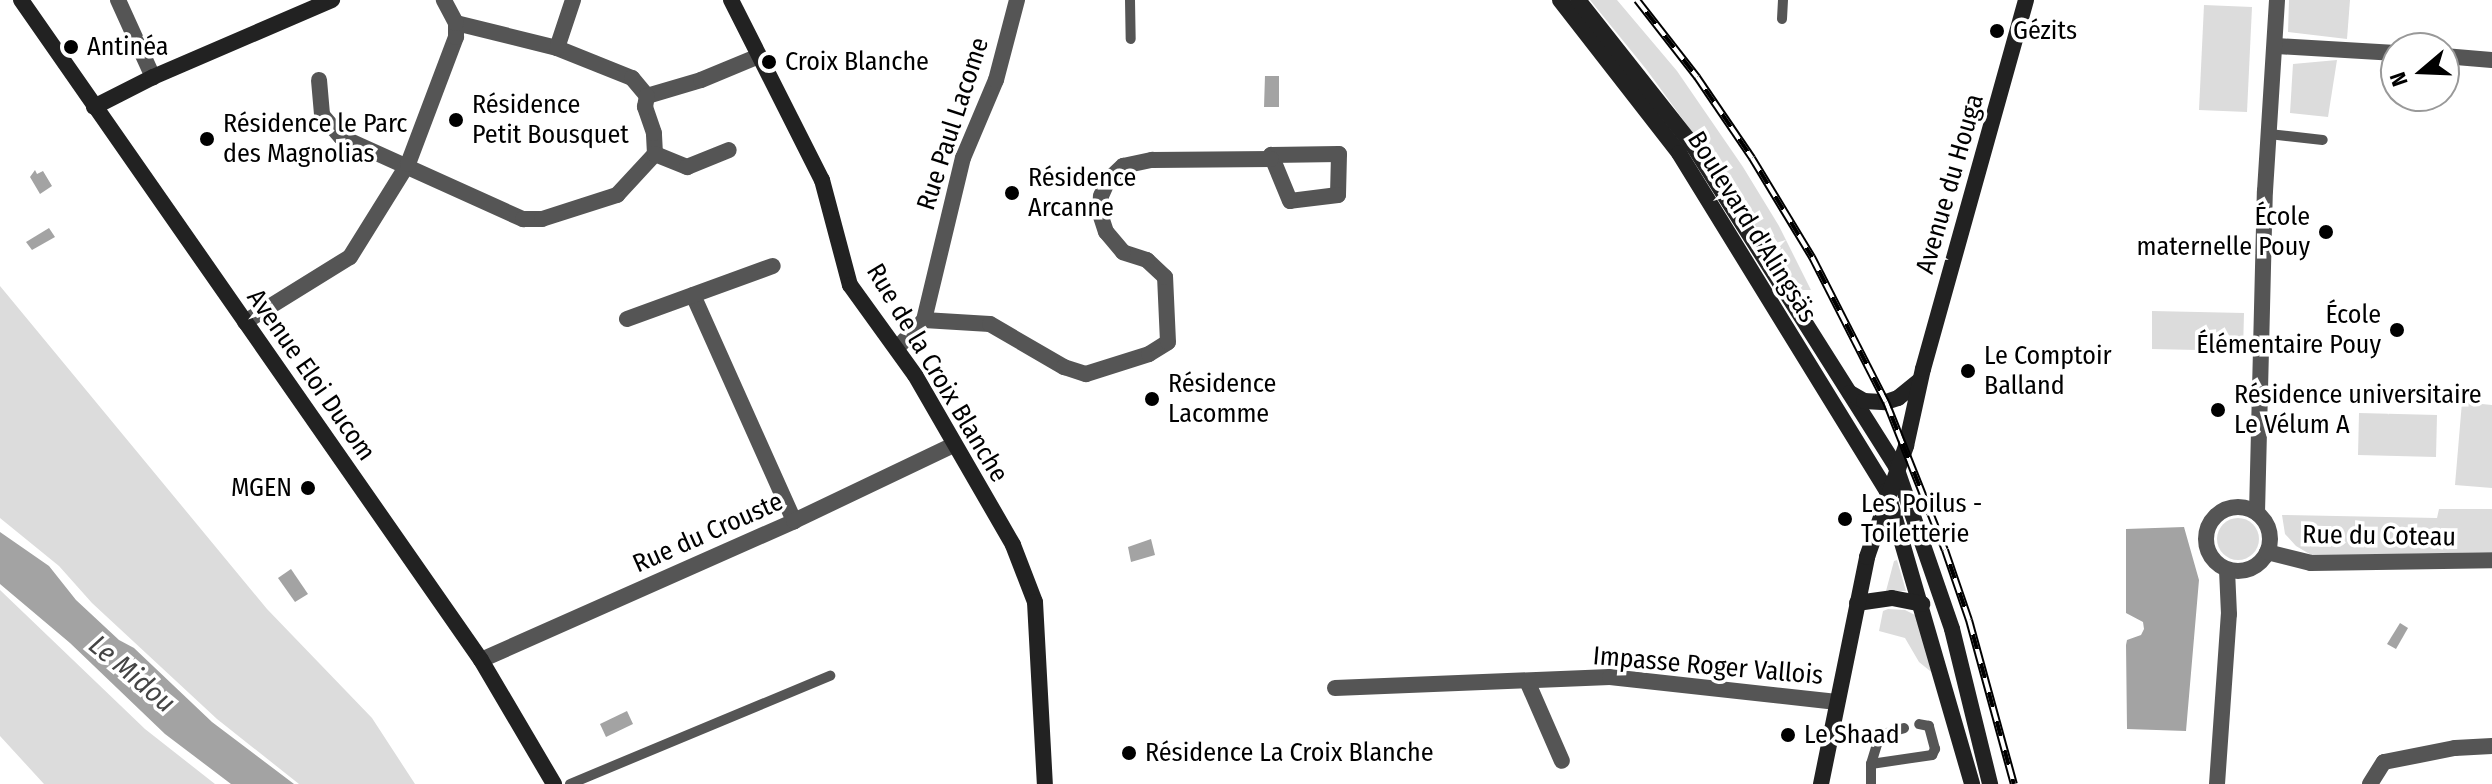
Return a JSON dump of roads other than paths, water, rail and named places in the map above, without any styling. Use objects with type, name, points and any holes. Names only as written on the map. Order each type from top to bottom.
[{"type":"main road","name":"Avenue Eloi Ducom","points":[[21,0],[481,660],[554,784]]},
{"type":"main road","points":[[94,107],[153,77],[332,0]]},
{"type":"main road","name":"Rue de la Croix Blanche","points":[[731,0],[822,180],[850,285],[897,348],[1013,545],[1035,602],[1045,784]]},
{"type":"main road","name":"Boulevard d'Alingsäs","points":[[1560,0],[1679,153],[1887,491],[1972,784]]},
{"type":"main road","name":"Boulevard d'Alingsäs","points":[[1578,0],[1694,147],[1896,467],[1952,629],[1990,784]]},
{"type":"main road","name":"Avenue du Houga","points":[[1824,782],[1835,702],[1857,603],[1887,491],[1906,446],[1919,381],[2026,0]]},
{"type":"main road","points":[[1849,393],[1864,401],[1886,402],[1898,398],[1919,381]]},
{"type":"main road","points":[[1857,603],[1892,598],[1922,604]]},
{"type":"street","points":[[118,0],[153,77]]},
{"type":"street","points":[[245,322],[350,257],[408,164],[456,37],[456,23],[444,0]]},
{"type":"street","points":[[557,48],[573,0]]},
{"type":"street","name":"Rue Paul Lacome","points":[[924,320],[963,158],[996,80],[1017,0]]},
{"type":"street","points":[[2257,513],[2269,134],[2277,46],[2277,0]]},
{"type":"street","points":[[456,23],[473,24],[557,48],[632,78],[647,96]]},
{"type":"street","points":[[2277,46],[2380,52]]},
{"type":"street","points":[[647,96],[701,80],[759,56]]},
{"type":"street","points":[[2460,57],[2492,60]]},
{"type":"street","points":[[319,80],[319,105],[330,128],[341,137],[408,164],[523,219],[542,219],[617,195],[655,154],[654,133],[645,107],[647,96]]},
{"type":"street","points":[[655,154],[687,167],[729,150]]},
{"type":"street","points":[[1339,154],[1338,195],[1290,201],[1271,159],[1271,155],[1339,154]]},
{"type":"street","points":[[897,348],[924,320],[990,324],[1064,367],[1086,374],[1149,354],[1168,342],[1165,277],[1147,260],[1123,252],[1106,232],[1100,214],[1101,196],[1108,180],[1123,166],[1152,160],[1271,159]]},
{"type":"street","points":[[627,319],[773,266]]},
{"type":"street","points":[[693,295],[794,521]]},
{"type":"street","name":"Rue du Crouste","points":[[481,660],[794,521],[953,445]]},
{"type":"street","points":[[2250,569],[2227,570],[2210,555],[2207,533],[2218,514],[2243,498],[2257,479]]},
{"type":"street","points":[[2228,508],[2248,508],[2257,513],[2269,528],[2267,552],[2250,569],[2229,614]]},
{"type":"street","name":"Rue du Coteau","points":[[2267,552],[2311,563],[2492,560]]},
{"type":"street","points":[[2217,784],[2229,614],[2227,570]]},
{"type":"street","name":"Impasse Roger Vallois","points":[[1335,688],[1610,677],[1835,702]]},
{"type":"street","points":[[1527,681],[1562,761]]},
{"type":"street","points":[[2370,784],[2384,762],[2455,748],[2492,746]]},
{"type":"lane","points":[[1130,0],[1131,39]]},
{"type":"lane","points":[[1782,19],[1783,0]]},
{"type":"lane","points":[[2269,134],[2323,140]]},
{"type":"lane","points":[[570,784],[830,676]]},
{"type":"lane","points":[[1871,764],[1932,755],[1935,749],[1929,726],[1919,724]]},
{"type":"lane","points":[[1871,784],[1871,764],[1880,735],[1904,728]]},
{"type":"water","points":[[1265,76],[1279,76],[1279,107],[1264,107]]},
{"type":"water","points":[[35,170],[37,174],[43,171],[52,186],[40,194],[30,177]]},
{"type":"water","points":[[49,228],[55,237],[32,250],[26,242]]},
{"type":"water","points":[[2184,527],[2199,580],[2186,731],[2127,729],[2126,645],[2127,640],[2141,635],[2144,629],[2143,622],[2126,613],[2126,529]]},
{"type":"water","name":"Le Midou","points":[[0,532],[49,566],[76,600],[119,640],[134,648],[212,722],[294,784],[231,784],[165,734],[70,643],[0,584]]},
{"type":"water","points":[[1151,539],[1155,555],[1131,562],[1128,547]]},
{"type":"water","points":[[291,569],[308,594],[295,602],[278,578]]},
{"type":"water","points":[[2400,623],[2408,628],[2396,649],[2387,644]]},
{"type":"water","points":[[627,711],[633,724],[606,737],[600,724]]},
{"type":"railway","points":[[1637,0],[1697,77],[1752,158],[1812,257],[1886,402],[1945,550],[1969,620],[2014,784]]},
{"type":"place","name":"Gézits","points":[[1997,31]]},
{"type":"place","name":"Antinéa","points":[[71,47]]},
{"type":"place","name":"Croix Blanche","points":[[769,62]]},
{"type":"place","name":"Résidence Petit Bousquet","points":[[456,120]]},
{"type":"place","name":"Résidence le Parc des Magnolias","points":[[207,139]]},
{"type":"place","name":"Résidence Arcanne","points":[[1012,193]]},
{"type":"place","name":"École maternelle Pouy","points":[[2326,232]]},
{"type":"place","name":"École Élémentaire Pouy","points":[[2397,330]]},
{"type":"place","name":"Le Comptoir Balland","points":[[1968,371]]},
{"type":"place","name":"Résidence Lacomme","points":[[1152,399]]},
{"type":"place","name":"Résidence universitaire Le Vélum A","points":[[2218,410]]},
{"type":"place","name":"MGEN","points":[[308,488]]},
{"type":"place","name":"Les Poilus - Toiletterie","points":[[1845,519]]},
{"type":"place","name":"Le Shaad","points":[[1788,735]]},
{"type":"place","name":"Résidence La Croix Blanche","points":[[1129,753]]}]
